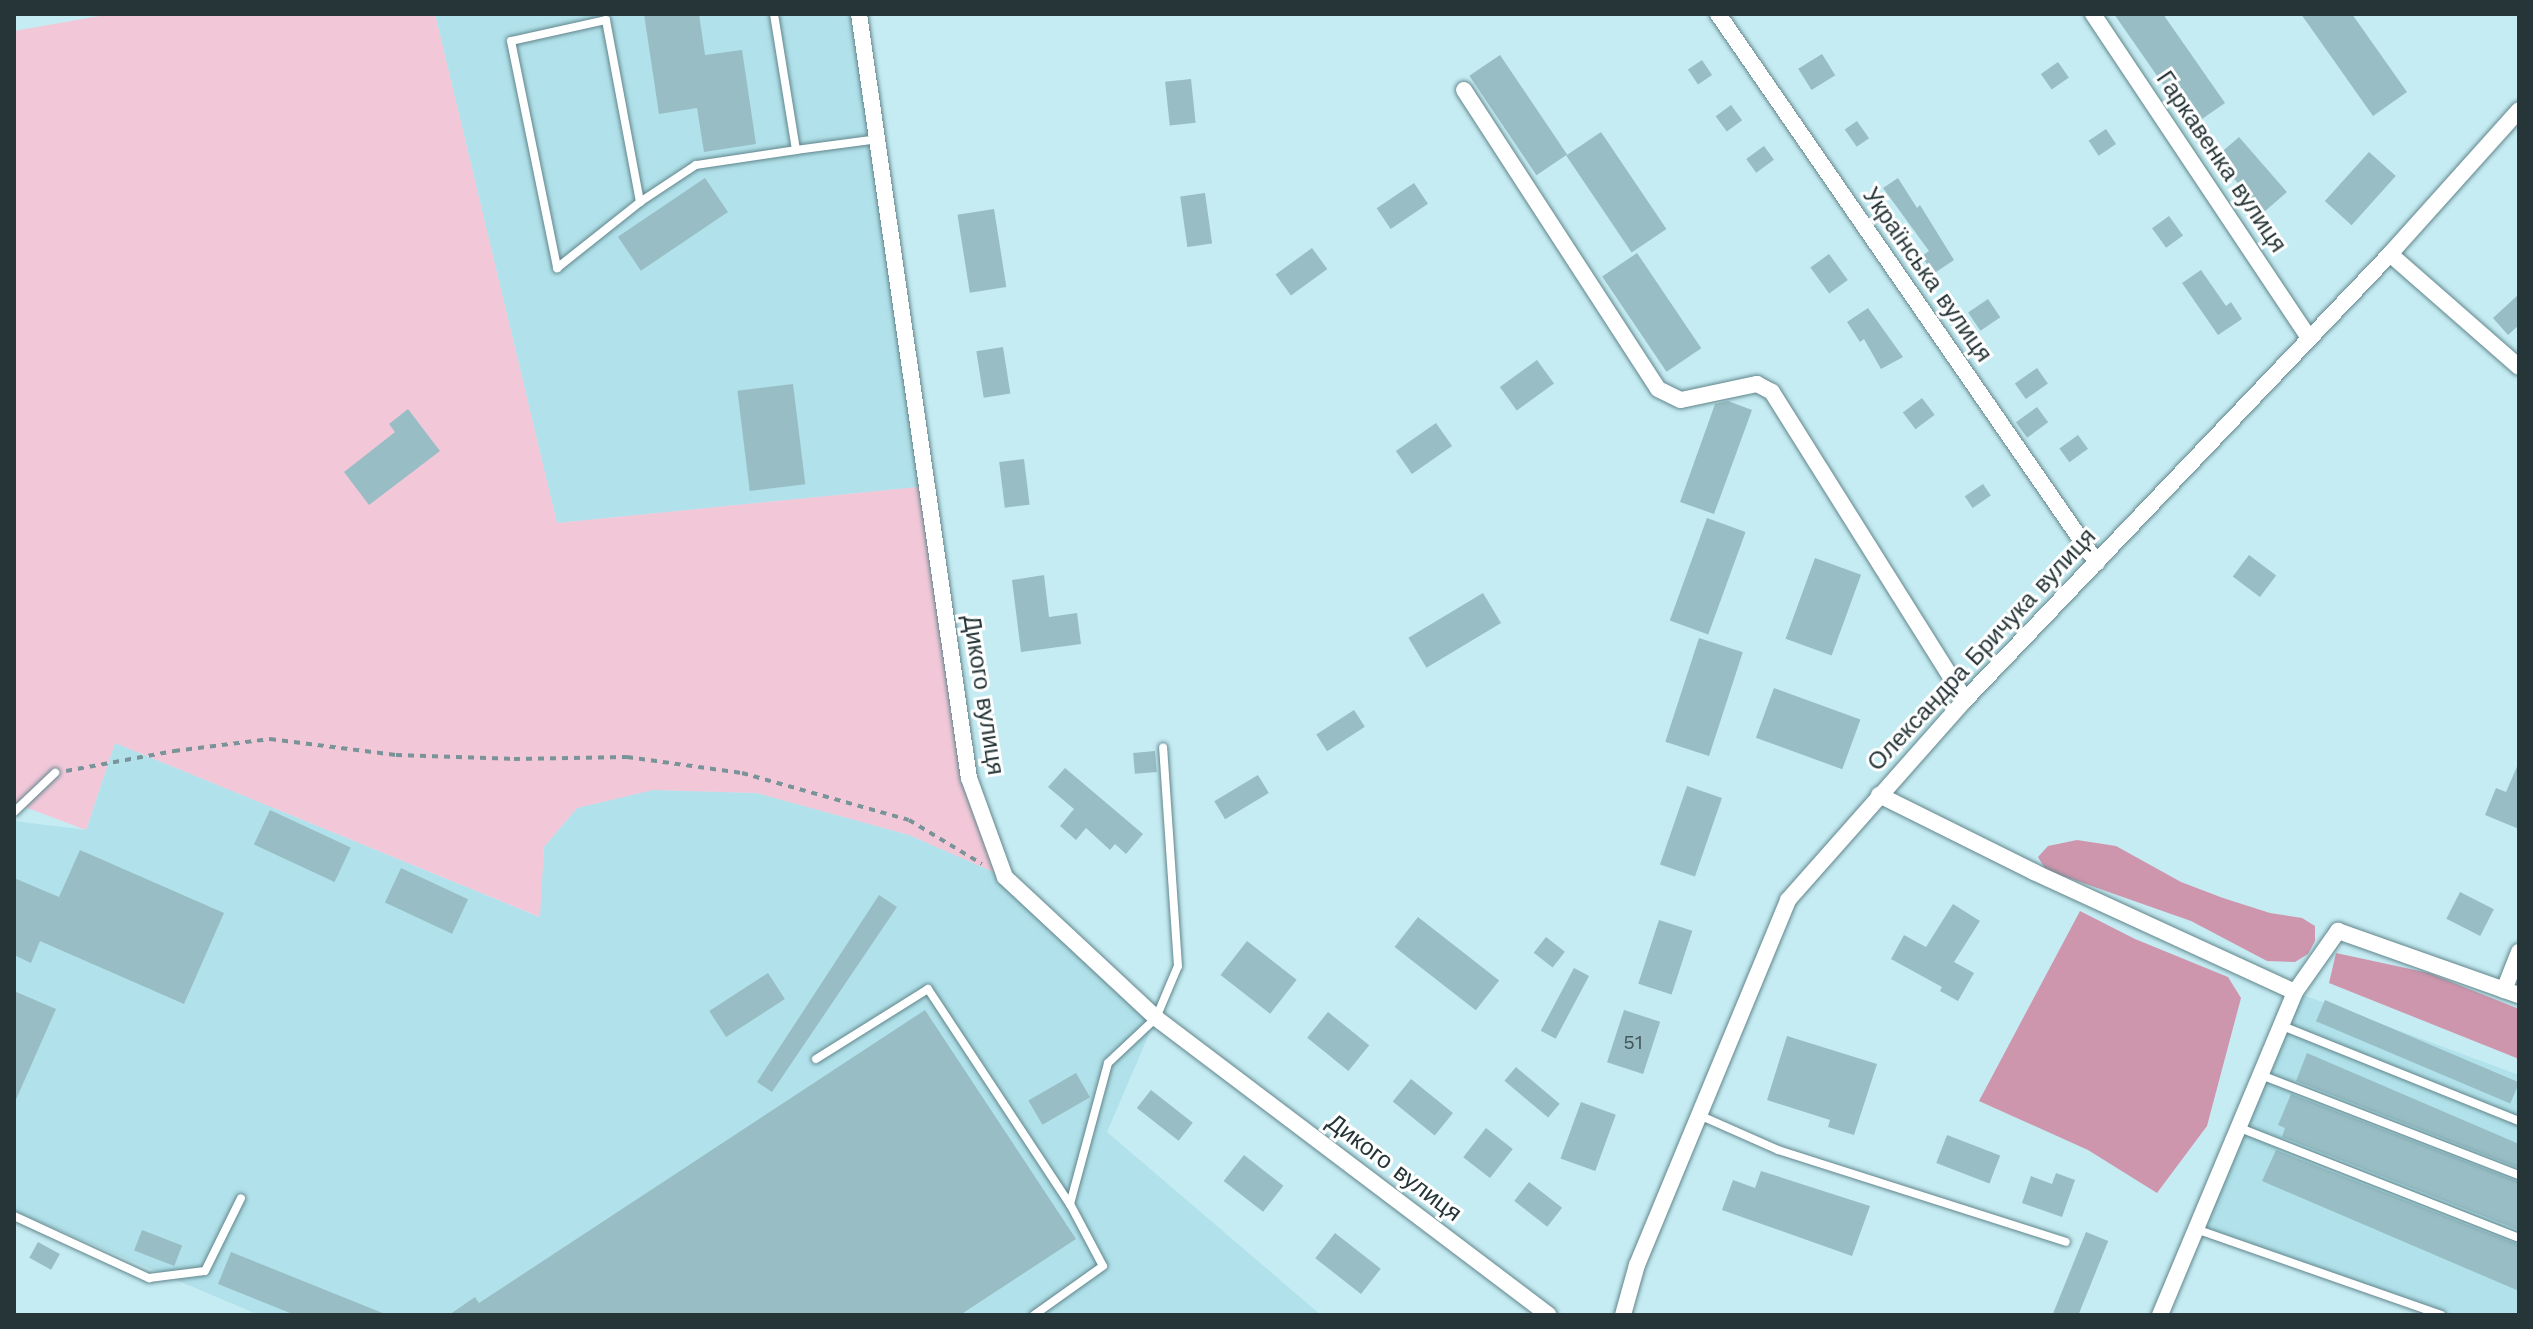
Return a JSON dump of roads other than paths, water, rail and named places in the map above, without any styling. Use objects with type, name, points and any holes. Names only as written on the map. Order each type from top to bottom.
[{"type":"street","name":"Дикого вулиця","points":[[859,14],[969,778],[1005,877],[1156,1018],[1548,1315]]},
{"type":"street","name":"Українська вулиця","points":[[1718,14],[2097,563]]},
{"type":"street","name":"Гаркавенка вулиця","points":[[2093,14],[2309,338]]},
{"type":"street","points":[[1464,90],[1658,389],[1681,400],[1757,384],[1772,392],[1965,700]]},
{"type":"street","name":"Олександра Бричука вулиця","points":[[1623,1315],[1637,1265],[1788,900],[1965,700],[2390,254],[2519,110]]},
{"type":"street","points":[[2390,254],[2519,367]]},
{"type":"street","points":[[1879,795],[2034,872],[2295,992]]},
{"type":"street","points":[[2160,1315],[2295,992],[2338,931],[2512,992],[2519,952]]},
{"type":"lane","points":[[774,14],[796,150]]},
{"type":"lane","points":[[640,202],[606,20],[511,41],[557,268],[640,202],[696,165],[878,139]]},
{"type":"lane","points":[[1070,1204],[1108,1063],[1156,1018],[1178,966],[1163,748]]},
{"type":"lane","points":[[14,812],[55,773]]},
{"type":"lane","points":[[816,1059],[928,989],[1070,1204],[1103,1266],[1034,1315]]},
{"type":"lane","points":[[2280,1025],[2519,1121]]},
{"type":"lane","points":[[2261,1075],[2519,1175]]},
{"type":"lane","points":[[1699,1115],[1778,1150],[2066,1242]]},
{"type":"lane","points":[[2240,1128],[2519,1238]]},
{"type":"lane","points":[[14,1216],[149,1278],[205,1271],[241,1198]]},
{"type":"lane","points":[[2195,1229],[2441,1315]]}]
